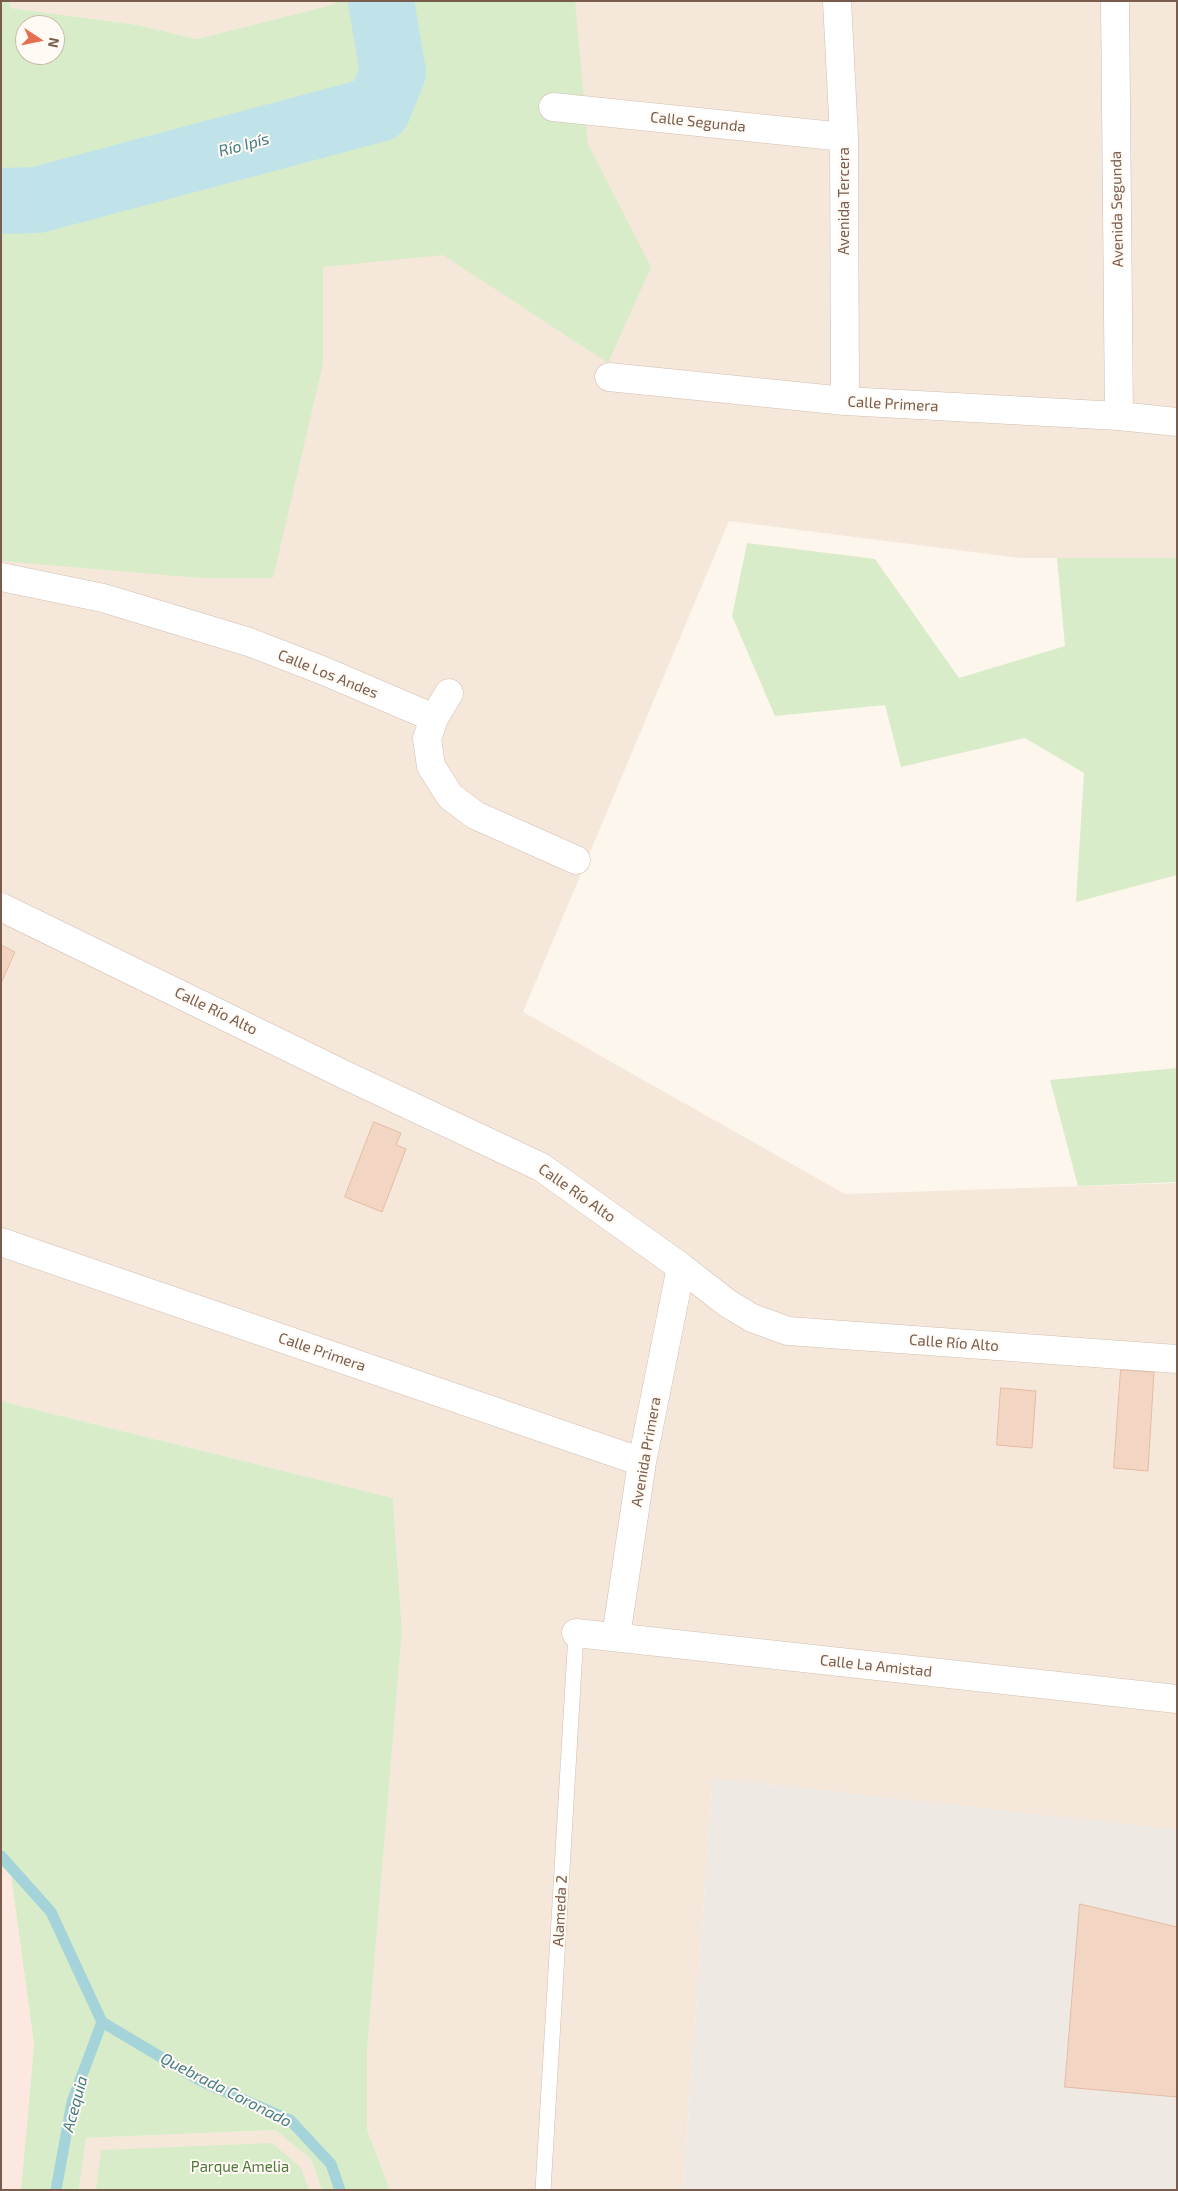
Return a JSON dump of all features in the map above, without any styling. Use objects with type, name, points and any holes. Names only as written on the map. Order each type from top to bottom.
[{"type":"street","name":"Avenida Tercera","points":[[837,1],[844,137],[845,401]]},
{"type":"street","name":"Avenida Segunda","points":[[1115,1],[1119,416]]},
{"type":"street","name":"Calle Segunda","points":[[552,107],[844,137]]},
{"type":"street","name":"Calle Primera","points":[[609,377],[845,401],[1119,416],[1177,422]]},
{"type":"street","name":"Calle Los Andes","points":[[1,576],[103,598],[249,642],[324,671],[434,718]]},
{"type":"street","points":[[449,693],[434,718],[427,739],[431,766],[450,796],[476,815],[576,860]]},
{"type":"street","name":"Calle Río Alto","points":[[1,907],[345,1075],[541,1167],[681,1267],[727,1303],[752,1318],[788,1331],[1177,1359]]},
{"type":"street","name":"Calle Primera","points":[[1,1242],[642,1462]]},
{"type":"street","name":"Avenida Primera","points":[[616,1637],[642,1462],[681,1267]]},
{"type":"street","name":"Calle La Amistad","points":[[576,1633],[1177,1699]]},
{"type":"lane","name":"Alameda 2","points":[[543,2190],[576,1633]]},
{"type":"shaded area","points":[[10,1],[335,1],[335,4],[197,39],[138,25],[11,8]]},
{"type":"shaded area","points":[[475,1],[1177,1],[1177,558],[1020,558],[729,521],[523,1012],[845,1194],[1177,1183],[1177,1830],[713,1778],[683,2190],[390,2190],[367,2129],[367,2051],[402,1631],[393,1498],[1,1401],[1,250]]},
{"type":"shaded area","points":[[713,1778],[1177,1830],[1177,2190],[683,2190]]},
{"type":"shaded area","points":[[1,1867],[11,1875],[34,2045],[21,2190],[1,2190]]},
{"type":"shaded area","name":"Parque Amelia","points":[[275,2130],[311,2159],[322,2190],[79,2190],[86,2138]]},
{"type":"green space","points":[[1,1],[10,1],[11,8],[63,15],[15,15],[15,65],[65,65],[65,15],[138,25],[197,39],[335,4],[335,1],[575,1],[588,144],[651,267],[608,363],[443,255],[323,267],[323,364],[273,578],[200,578],[1,561]]},
{"type":"green space","points":[[747,543],[875,559],[959,678],[1065,646],[1057,558],[1177,558],[1177,875],[1076,902],[1084,773],[1025,738],[901,767],[885,705],[775,716],[732,616]]},
{"type":"green space","points":[[1177,1068],[1177,1182],[1078,1186],[1050,1080]]},
{"type":"green space","points":[[1,1401],[393,1498],[402,1631],[367,2051],[367,2129],[390,2190],[322,2190],[311,2159],[275,2130],[86,2138],[79,2190],[21,2190],[34,2045],[11,1875],[1,1867]]},
{"type":"green space","name":"Parque Amelia","points":[[272,2143],[301,2168],[309,2190],[96,2190],[101,2150]]},
{"type":"building","points":[[1,945],[15,952],[1,983]]},
{"type":"building","points":[[374,1122],[401,1133],[396,1145],[406,1149],[382,1212],[345,1197]]},
{"type":"building","points":[[1121,1370],[1154,1372],[1148,1471],[1114,1468]]},
{"type":"building","points":[[1001,1388],[1036,1391],[1032,1448],[997,1445]]},
{"type":"building","points":[[1080,1904],[1177,1927],[1177,2097],[1065,2087]]},
{"type":"waterway","name":"Río Ipís","points":[[1,201],[37,200],[378,109],[393,72],[381,1]]},
{"type":"waterway","name":"Quebrada Coronado","points":[[1,1856],[51,1912],[102,2022],[201,2081],[290,2120],[331,2164],[340,2190]]},
{"type":"waterway","name":"Acequia","points":[[56,2190],[72,2102],[102,2022]]}]
